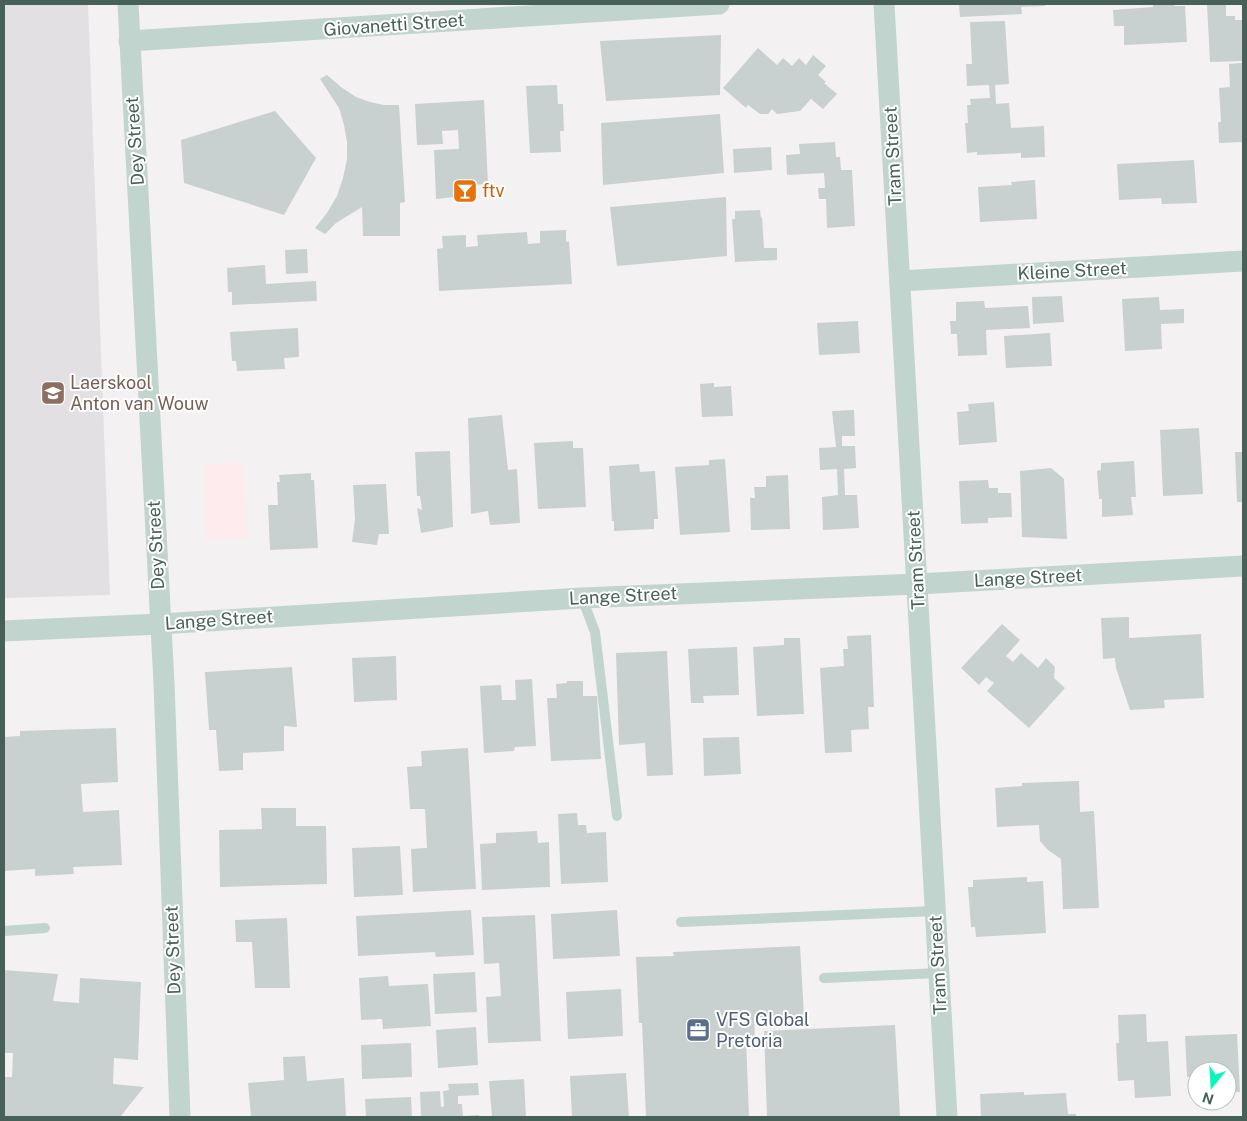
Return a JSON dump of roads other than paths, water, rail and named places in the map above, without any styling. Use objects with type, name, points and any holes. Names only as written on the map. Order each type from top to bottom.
[{"type":"street","name":"Dey Street","points":[[128,4],[160,624],[180,1117]]},
{"type":"street","name":"Giovanetti Street","points":[[129,42],[719,4]]},
{"type":"street","name":"Tram Street","points":[[884,4],[947,1117]]},
{"type":"street","name":"Kleine Street","points":[[900,281],[1243,261]]},
{"type":"street","name":"Lange Street","points":[[4,631],[160,624],[582,598],[917,584],[1243,566]]},
{"type":"lane","points":[[582,598],[595,632],[616,816]]},
{"type":"lane","points":[[681,922],[936,911]]},
{"type":"lane","points":[[4,931],[45,928]]},
{"type":"lane","points":[[824,978],[939,973]]},
{"type":"place","name":"ftv","points":[[465,191]]},
{"type":"place","name":"Laerskool Anton van Wouw","points":[[53,393]]},
{"type":"place","name":"VFS Global Pretoria","points":[[698,1030]]}]
